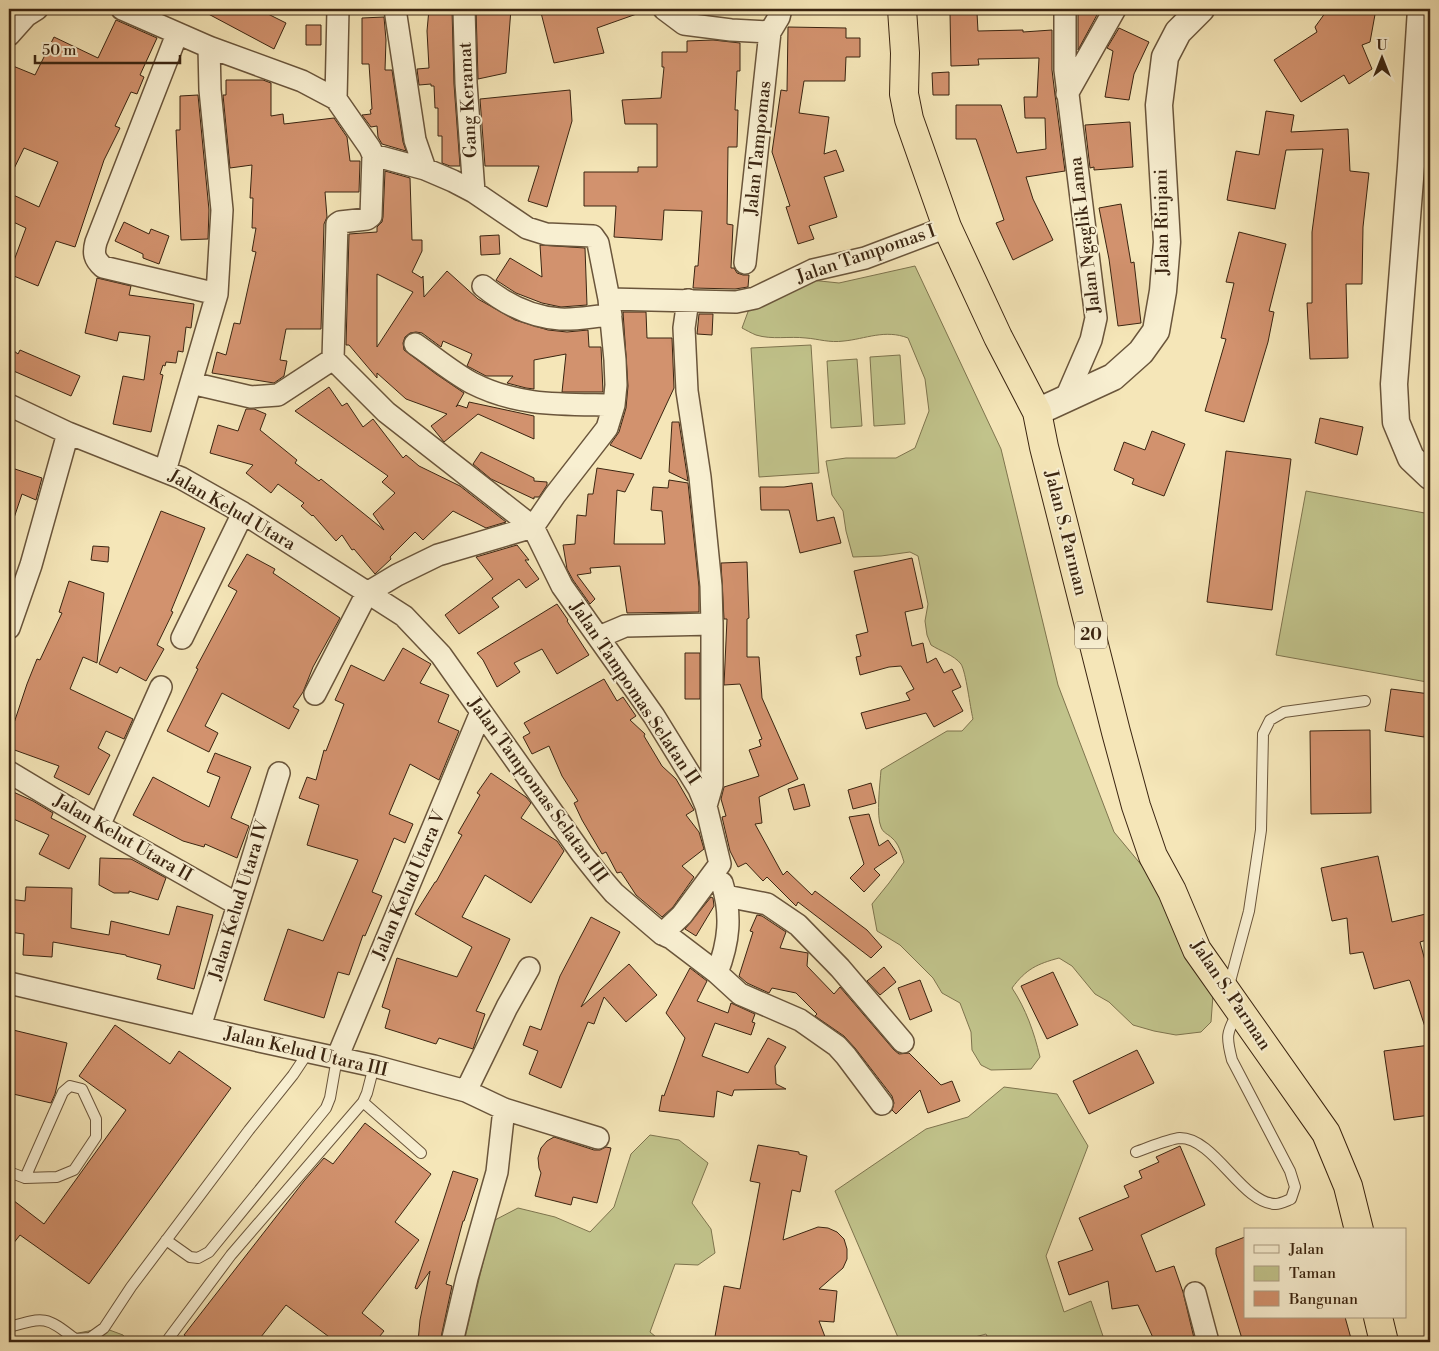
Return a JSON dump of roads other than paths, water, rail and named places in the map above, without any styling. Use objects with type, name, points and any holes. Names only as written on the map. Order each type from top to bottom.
[{"type":"highway","name":"Jalan S. Parman","points":[[902,9],[905,52],[904,94],[909,119],[947,227],[998,337],[1037,412],[1085,611],[1139,814],[1153,856],[1172,891],[1197,950],[1326,1133],[1348,1186],[1358,1228]]},
{"type":"highway","points":[[1378,1318],[1384,1342]]},
{"type":"street","points":[[9,35],[26,16],[37,9]]},
{"type":"street","points":[[122,9],[177,34],[302,82],[336,98],[373,155],[371,216],[367,219],[337,224],[333,359],[386,412],[533,527]]},
{"type":"street","points":[[336,98],[338,9]]},
{"type":"street","points":[[396,9],[415,140],[425,169]]},
{"type":"street","name":"Gang Keramat","points":[[464,9],[466,83],[474,192]]},
{"type":"street","points":[[664,9],[684,24],[731,30],[770,32]]},
{"type":"street","name":"Jalan Tampomas","points":[[745,263],[770,32],[779,17],[781,9]]},
{"type":"street","name":"Jalan Ngaglik Lama","points":[[1065,9],[1067,94],[1096,318],[1091,340],[1065,400]]},
{"type":"street","points":[[1067,94],[1115,9]]},
{"type":"street","name":"Jalan Rinjani","points":[[1037,412],[1113,377],[1140,352],[1156,331],[1163,291],[1166,242],[1158,105],[1162,76],[1165,57],[1178,32],[1201,9]]},
{"type":"street","points":[[1421,9],[1412,166],[1394,384],[1396,422],[1411,458],[1430,476]]},
{"type":"street","points":[[177,34],[96,242],[94,257],[103,267],[217,294]]},
{"type":"street","points":[[165,471],[217,294],[222,210],[210,90],[209,47]]},
{"type":"street","points":[[315,694],[367,593],[397,575],[438,555],[533,527],[607,428],[614,405],[616,385],[615,360],[610,307],[598,243],[594,236],[546,234],[527,228],[474,192],[453,181],[425,169],[373,155]]},
{"type":"street","name":"Jalan Tampomas I","points":[[483,286],[496,297],[539,316],[566,319],[610,307],[688,300],[736,302],[755,298],[813,270],[865,258],[947,227]]},
{"type":"street","points":[[688,300],[684,328],[687,391],[700,478],[712,586],[712,785],[706,806]]},
{"type":"street","points":[[415,344],[470,382],[496,394],[531,402],[614,405]]},
{"type":"street","points":[[191,383],[251,397],[278,396],[333,359]]},
{"type":"street","name":"Jalan Kelud Utara","points":[[9,405],[68,433],[182,478],[244,512],[367,593]]},
{"type":"street","points":[[11,615],[31,565],[68,433]]},
{"type":"street","points":[[182,638],[244,512]]},
{"type":"street","name":"Jalan Tampomas Selatan II","points":[[533,527],[562,586],[654,716],[699,789],[706,806],[720,864],[721,881],[726,896],[728,931],[725,952],[717,973]]},
{"type":"street","name":"Jalan Tampomas Selatan III","points":[[367,593],[404,616],[442,655],[582,854],[614,893],[662,934],[671,938],[717,973],[740,994],[800,1020],[821,1033],[846,1056],[882,1104]]},
{"type":"street","points":[[599,637],[625,626],[712,624]]},
{"type":"street","points":[[98,826],[161,687]]},
{"type":"street","name":"Jalan Kelud Utara V","points":[[337,1058],[481,712]]},
{"type":"street","name":"Jalan Kelut Utara II","points":[[9,772],[98,826],[237,904]]},
{"type":"street","name":"Jalan Kelud Utara IV","points":[[200,1027],[278,773]]},
{"type":"street","points":[[662,934],[682,915],[720,864]]},
{"type":"street","points":[[726,896],[767,904],[798,925],[840,968],[903,1042]]},
{"type":"street","points":[[466,1091],[507,1007],[529,968]]},
{"type":"street","name":"Jalan Kelud Utara III","points":[[9,983],[374,1066],[466,1091],[504,1109],[598,1138]]},
{"type":"street","points":[[452,1342],[467,1278],[497,1172],[504,1109]]},
{"type":"street","points":[[1195,1293],[1208,1342]]},
{"type":"lane","points":[[1136,1152],[1179,1138],[1192,1140],[1204,1148],[1259,1200],[1276,1204],[1291,1199],[1295,1187],[1290,1171],[1232,1060],[1228,1044],[1228,1030],[1261,830],[1263,734],[1270,720],[1284,712],[1364,701]]},
{"type":"lane","points":[[9,1327],[31,1321],[44,1320],[56,1324],[75,1339],[90,1338],[104,1328],[131,1286],[249,1130],[293,1076],[309,1051]]},
{"type":"lane","points":[[166,1240],[190,1257],[198,1258],[209,1252],[326,1108],[330,1098],[337,1058]]},
{"type":"lane","points":[[168,1342],[169,1338],[231,1255],[363,1102],[374,1066]]},
{"type":"lane","points":[[9,1172],[25,1178],[57,1177],[74,1170],[96,1137],[96,1119],[82,1089],[70,1086],[63,1092],[25,1178]]},
{"type":"lane","points":[[363,1102],[421,1153]]}]
